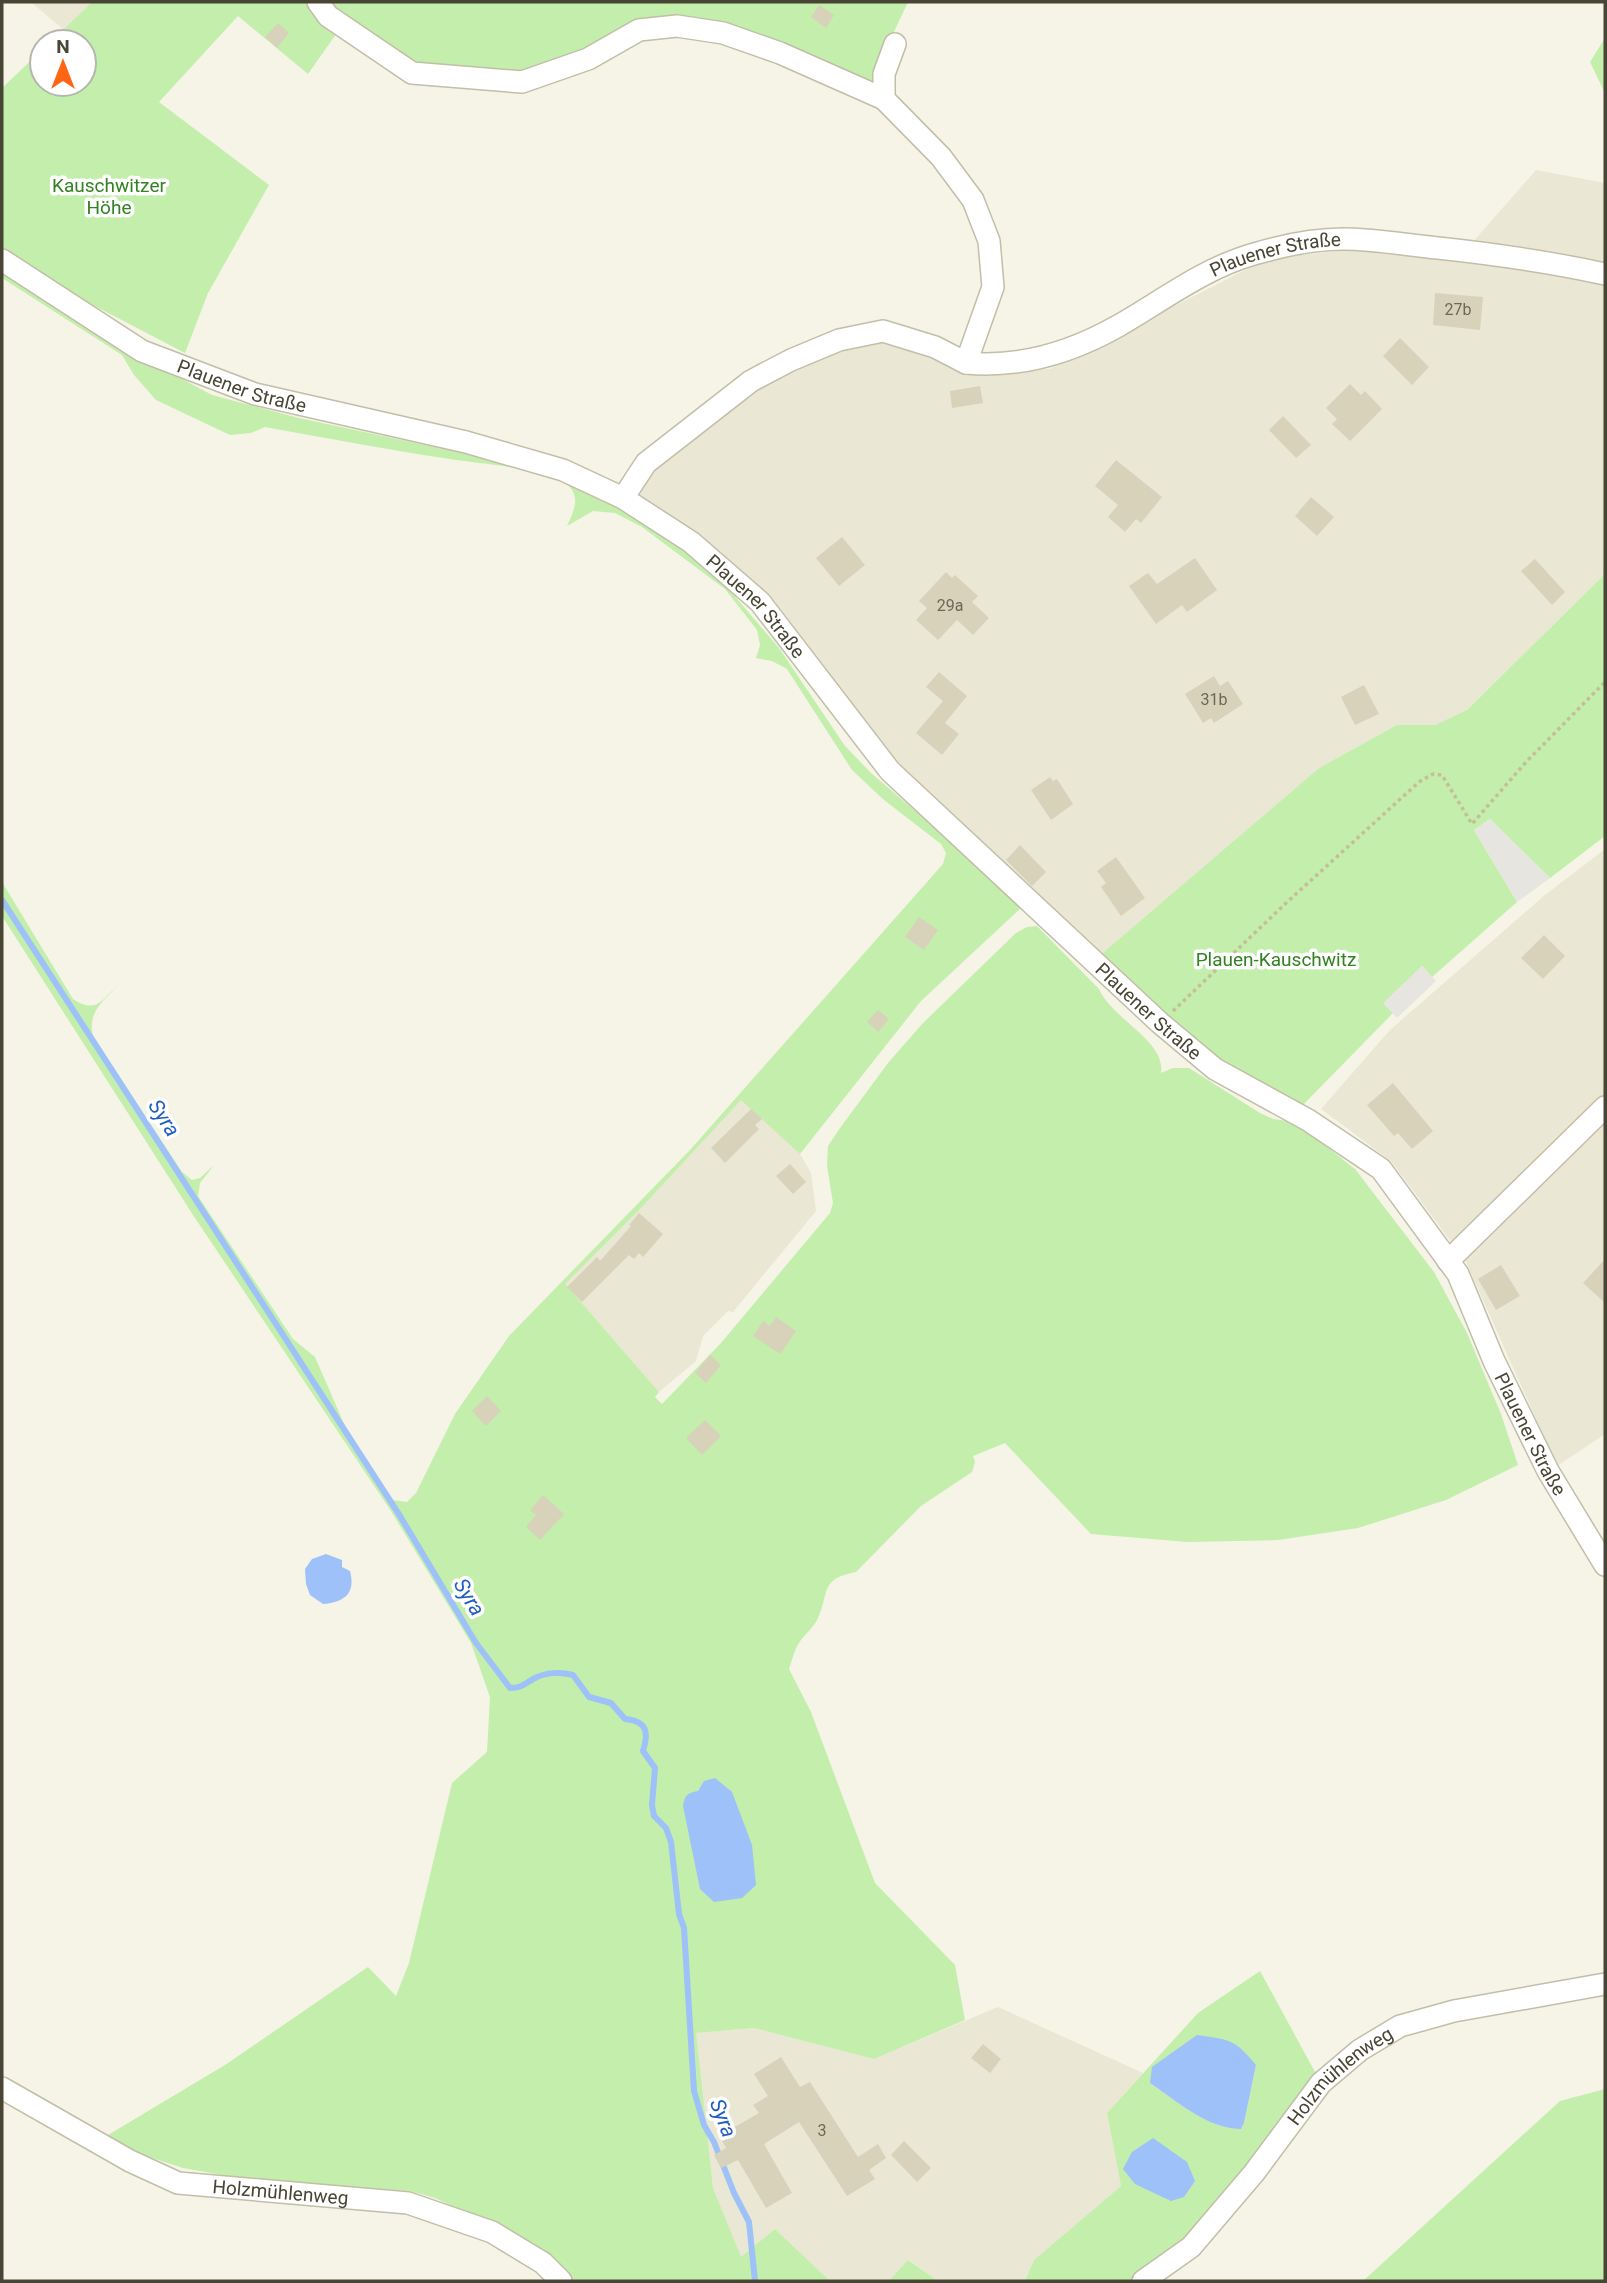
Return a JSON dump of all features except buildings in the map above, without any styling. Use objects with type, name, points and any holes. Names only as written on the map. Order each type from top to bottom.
[{"type":"street","points":[[318,2],[328,16],[412,73],[522,82],[588,59],[639,30],[677,26],[723,33],[780,53],[884,100],[949,168],[973,200],[989,242],[993,287],[966,363]]},
{"type":"street","points":[[884,100],[884,74],[895,44]]},
{"type":"street","name":"Plauener Straße","points":[[623,498],[646,463],[751,381],[791,360],[839,340],[883,331],[935,347],[966,363],[993,365],[1073,348],[1118,326],[1188,284],[1252,254],[1342,239],[1479,253],[1605,274]]},
{"type":"street","name":"Plauener Straße","points":[[2,260],[142,351],[255,394],[466,442],[563,470],[623,498],[691,542],[760,602],[890,771],[1160,1023],[1215,1069],[1308,1120],[1381,1169],[1458,1274],[1494,1361],[1548,1471],[1605,1565]]},
{"type":"street","points":[[1448,1261],[1605,1107]]},
{"type":"street","name":"Holzmühlenweg","points":[[1143,2281],[1191,2247],[1254,2173],[1321,2083],[1360,2050],[1400,2026],[1454,2011],[1605,1984]]},
{"type":"street","name":"Holzmühlenweg","points":[[2,2088],[130,2161],[178,2182],[408,2203],[492,2232],[543,2263],[561,2281]]},
{"type":"path","points":[[1160,1023],[1419,782],[1433,774],[1443,775],[1472,824],[1526,761],[1605,682]]},
{"type":"shaded area","points":[[31,2],[92,2],[66,28],[62,28]]},
{"type":"shaded area","points":[[1536,170],[1605,183],[1605,574],[1467,710],[1435,725],[1397,725],[1319,768],[1098,957],[895,766],[804,645],[625,490],[772,368],[879,337],[996,371],[1050,369],[1267,259],[1361,248],[1457,260]]},
{"type":"shaded area","points":[[1490,819],[1550,878],[1517,902],[1474,830]]},
{"type":"shaded area","points":[[1605,849],[1605,1434],[1557,1466],[1466,1262],[1391,1161],[1321,1109],[1390,1030],[1545,895]]},
{"type":"shaded area","points":[[1422,966],[1436,981],[1397,1018],[1383,1003]]},
{"type":"shaded area","points":[[741,1099],[800,1154],[811,1173],[816,1211],[733,1312],[728,1311],[703,1336],[696,1361],[659,1392],[564,1284],[642,1207]]},
{"type":"shaded area","points":[[998,2007],[1143,2073],[1107,2113],[1121,2186],[1034,2260],[1025,2281],[938,2281],[909,2260],[889,2281],[830,2281],[775,2229],[741,2258],[713,2188],[695,2033],[754,2028],[874,2059]]},
{"type":"green space","name":"Kauschwitzer Höhe","points":[[92,2],[308,2],[339,30],[308,74],[238,16],[159,102],[269,185],[208,293],[185,353],[43,279],[2,246],[2,88],[28,63],[28,98],[98,98],[98,28],[65,28]]},
{"type":"green space","points":[[318,2],[908,2],[892,36],[879,90],[653,20],[555,60],[522,82],[412,73]]},
{"type":"green space","points":[[1605,38],[1605,93],[1590,62]]},
{"type":"green space","points":[[2,264],[173,374],[212,395],[299,418],[542,470],[604,497],[691,555],[726,586],[779,648],[845,746],[871,773],[948,839],[1021,908],[921,1001],[800,1154],[741,1100],[642,1207],[565,1284],[659,1392],[655,1397],[662,1404],[721,1343],[830,1213],[833,1203],[827,1166],[828,1146],[888,1063],[923,1023],[1016,933],[1027,927],[1037,926],[1099,989],[1115,1011],[1147,1041],[1160,1061],[1161,1073],[1173,1068],[1189,1068],[1260,1113],[1273,1119],[1295,1122],[1355,1169],[1434,1272],[1467,1333],[1501,1414],[1518,1465],[1446,1500],[1358,1528],[1278,1540],[1188,1542],[1091,1534],[1005,1443],[973,1456],[975,1462],[972,1472],[921,1506],[856,1572],[830,1583],[817,1620],[797,1646],[789,1669],[811,1712],[875,1883],[955,1965],[965,2020],[874,2059],[754,2028],[696,2033],[713,2188],[741,2257],[775,2229],[830,2281],[574,2281],[562,2269],[478,2218],[435,2198],[410,2191],[255,2181],[183,2168],[137,2153],[108,2135],[225,2065],[368,1967],[396,1996],[409,1963],[452,1783],[487,1752],[490,1697],[471,1643],[391,1511],[193,1215],[2,916],[2,882],[73,999],[87,1005],[98,1004],[118,985],[94,1014],[93,1036],[182,1172],[192,1180],[200,1178],[214,1165],[200,1183],[198,1196],[293,1339],[315,1357],[345,1426],[392,1500],[407,1502],[416,1493],[455,1414],[509,1336],[690,1150],[943,864],[946,853],[941,844],[884,800],[852,770],[787,669],[772,661],[756,658],[760,645],[757,630],[725,589],[642,527],[615,513],[593,511],[567,526],[575,503],[573,493],[565,483],[541,473],[265,427],[251,433],[230,435],[156,400],[134,375],[122,355],[2,278]]},
{"type":"green space","name":"Plauen-Kauschwitz","points":[[1605,574],[1605,836],[1550,878],[1490,819],[1474,830],[1517,902],[1432,977],[1422,966],[1384,1003],[1393,1013],[1300,1108],[1221,1064],[1098,957],[1319,768],[1397,725],[1435,725],[1467,710]]},
{"type":"green space","points":[[1260,1971],[1321,2083],[1191,2247],[1138,2281],[1025,2281],[1034,2260],[1121,2186],[1107,2113],[1198,2013]],"holes":[[[1256,2065],[1241,2129],[1228,2128],[1204,2119],[1150,2083]]]},
{"type":"green space","points":[[1605,2089],[1605,2281],[1363,2281],[1560,2101]]},
{"type":"green space","points":[[908,2260],[938,2281],[889,2281]]},
{"type":"water","points":[[326,1554],[342,1560],[342,1567],[350,1571],[351,1586],[342,1599],[323,1604],[310,1595],[305,1569],[312,1559]]},
{"type":"water","points":[[715,1778],[732,1792],[752,1845],[756,1885],[742,1898],[714,1902],[700,1889],[683,1806],[687,1795],[698,1791],[704,1781]]},
{"type":"water","points":[[1197,2035],[1236,2045],[1256,2065],[1241,2129],[1228,2128],[1204,2119],[1150,2083],[1152,2067]]},
{"type":"water","points":[[1153,2138],[1187,2162],[1195,2181],[1184,2197],[1171,2201],[1135,2184],[1123,2169],[1132,2152]]},
{"type":"waterway","name":"Syra","points":[[2,900],[400,1516],[476,1643],[510,1688],[544,1675],[573,1675],[589,1697],[611,1703],[625,1719],[642,1725],[646,1733],[643,1751],[655,1768],[652,1805],[654,1816],[666,1828],[671,1842],[679,1914],[684,1928],[694,2091],[704,2125],[749,2222],[755,2281]]}]
